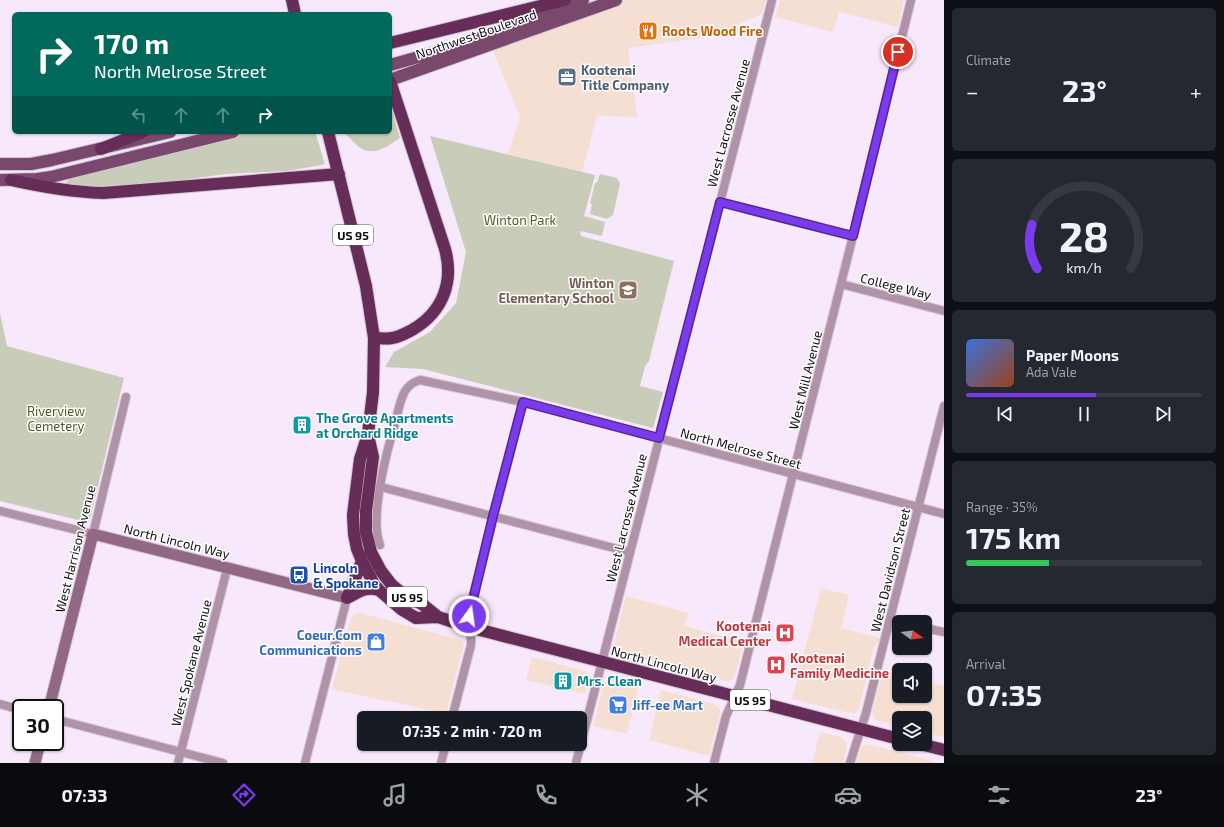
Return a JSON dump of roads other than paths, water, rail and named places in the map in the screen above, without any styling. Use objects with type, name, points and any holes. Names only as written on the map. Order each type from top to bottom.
[{"type":"highway","points":[[292,0],[295,12]]},
{"type":"highway","points":[[392,43],[565,0]]},
{"type":"highway","points":[[374,338],[393,338],[408,332],[428,319],[438,307],[447,286],[448,271],[445,248],[392,86]]},
{"type":"highway","points":[[101,149],[138,134]]},
{"type":"highway","name":"US 95","points":[[329,134],[366,286],[374,338],[374,392],[368,434],[360,459],[353,515],[354,534],[362,561],[374,584],[401,609],[416,618],[438,617],[469,627]]},
{"type":"highway","points":[[5,180],[41,187],[103,193],[339,174]]},
{"type":"highway","name":"US 95","points":[[368,434],[373,456],[366,511],[366,532],[371,552],[381,571],[391,584],[405,596],[422,604],[438,617]]},
{"type":"highway","points":[[347,598],[362,561]]},
{"type":"highway","points":[[347,598],[371,588],[379,590]]},
{"type":"highway","name":"North Lincoln Way","points":[[469,627],[892,736]]},
{"type":"highway","points":[[932,747],[944,750]]},
{"type":"main road","name":"Northwest Boulevard","points":[[392,64],[458,46],[583,0]]},
{"type":"main road","name":"Northwest Boulevard","points":[[392,79],[616,0]]},
{"type":"main road","points":[[0,164],[31,164],[73,156],[162,134]]},
{"type":"main road","points":[[5,180],[37,179],[62,174],[225,134]]},
{"type":"street","name":"West Lacrosse Avenue","points":[[576,763],[772,0]]},
{"type":"street","name":"West Mill Avenue","points":[[714,763],[726,716],[740,685],[911,0]]},
{"type":"street","points":[[720,202],[853,236]]},
{"type":"street","name":"College Way","points":[[841,284],[944,311]]},
{"type":"street","name":"North Melrose Street","points":[[381,487],[387,454],[402,399],[406,390],[414,382],[423,380],[523,402],[944,514]]},
{"type":"street","name":"West Harrison Avenue","points":[[51,699],[126,397]]},
{"type":"street","points":[[454,711],[471,645],[469,613],[523,402]]},
{"type":"street","name":"West Davidson Street","points":[[850,763],[866,713],[944,406]]},
{"type":"street","points":[[380,545],[376,532],[376,521],[381,487],[629,552]]},
{"type":"street","name":"North Lincoln Way","points":[[0,511],[347,598]]},
{"type":"street","name":"West Spokane Avenue","points":[[178,763],[227,569]]},
{"type":"street","points":[[305,763],[347,598]]},
{"type":"street","points":[[932,629],[944,632]]},
{"type":"street","points":[[0,704],[12,707]]},
{"type":"street","points":[[64,721],[223,763]]},
{"type":"street","points":[[35,763],[38,751]]},
{"type":"street","points":[[441,763],[444,751]]},
{"type":"place","name":"Roots Wood Fire","points":[[648,31]]},
{"type":"place","name":"Kootenai Title Company","points":[[567,77]]},
{"type":"place","name":"Winton Elementary School","points":[[628,290]]},
{"type":"place","name":"The Grove Apartments at Orchard Ridge","points":[[302,425]]},
{"type":"place","name":"Lincoln & Spokane","points":[[299,575]]},
{"type":"place","name":"Kootenai Medical Center","points":[[785,633]]},
{"type":"place","name":"Coeur.Com Communications","points":[[376,642]]},
{"type":"place","name":"Kootenai Family Medicine","points":[[776,665]]},
{"type":"place","name":"Mrs. Clean","points":[[563,681]]},
{"type":"place","name":"Jiff-ee Mart","points":[[618,705]]},
{"type":"park label","name":"Winton Park","points":[[520,220]]},
{"type":"park label","name":"Riverview Cemetery","points":[[56,418]]}]
